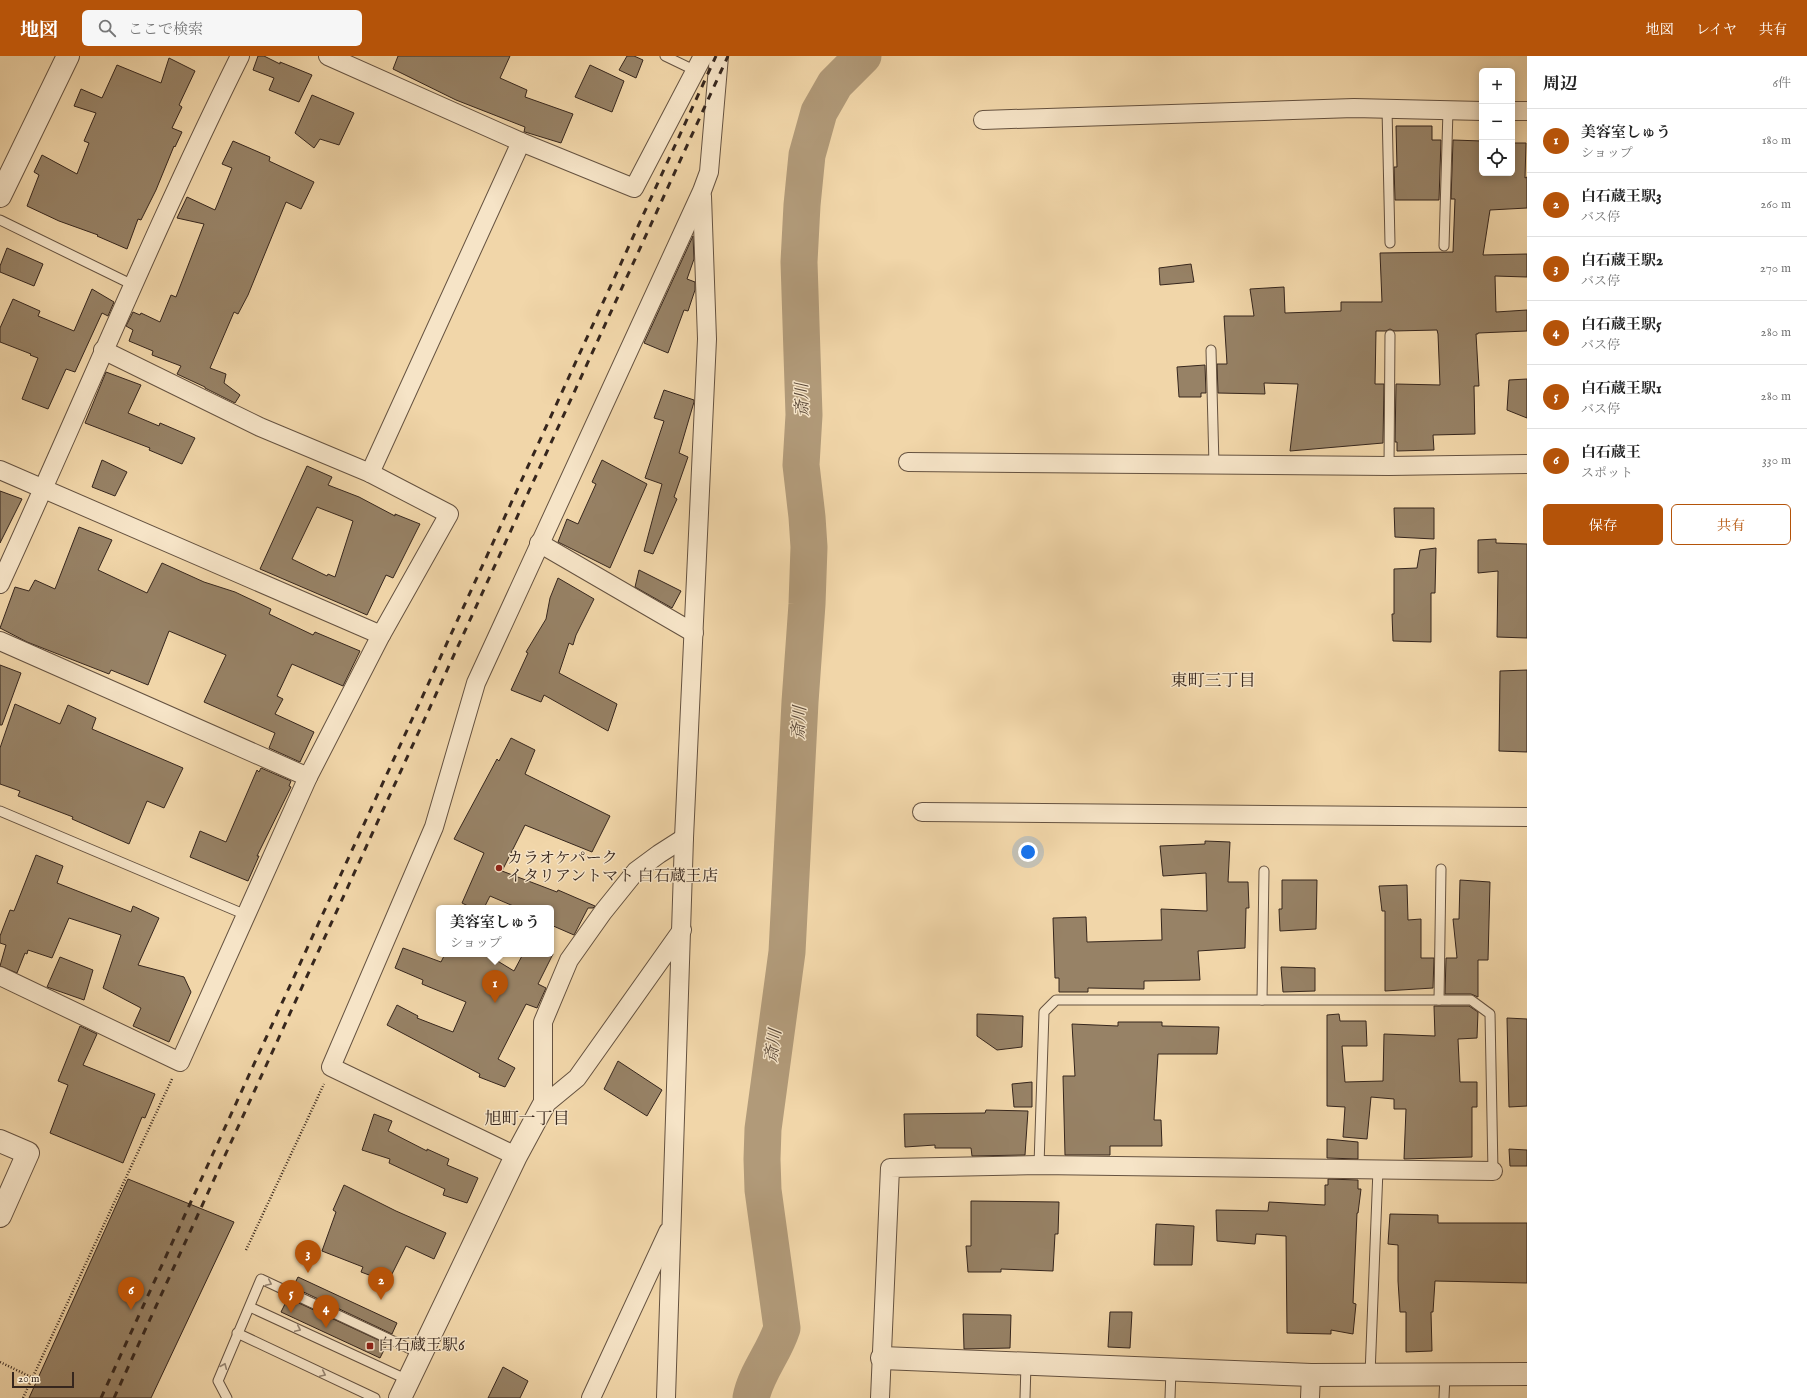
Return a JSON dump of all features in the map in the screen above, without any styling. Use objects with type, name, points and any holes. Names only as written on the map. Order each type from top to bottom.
[{"type":"street","points":[[0,196],[68,56]]},
{"type":"street","points":[[0,584],[43,490],[103,350],[215,105],[240,56]]},
{"type":"street","points":[[328,56],[521,142],[634,188],[698,63]]},
{"type":"street","points":[[516,1156],[331,1067],[434,827],[476,684],[539,543],[702,191],[709,172],[719,56]]},
{"type":"street","points":[[983,120],[1346,108],[1479,110]]},
{"type":"street","points":[[1515,111],[1527,111]]},
{"type":"street","points":[[370,473],[521,142]]},
{"type":"street","points":[[666,1398],[684,838],[706,339],[702,191]]},
{"type":"street","points":[[0,976],[180,1062],[308,777],[381,635],[450,514],[370,473],[260,427],[103,350]]},
{"type":"street","points":[[908,462],[1389,466],[1527,464]]},
{"type":"street","points":[[0,470],[43,490],[381,635]]},
{"type":"street","points":[[539,543],[694,633]]},
{"type":"street","points":[[0,641],[308,777]]},
{"type":"street","points":[[922,812],[1527,817]]},
{"type":"street","points":[[543,1106],[543,1022],[569,960],[603,912],[636,871],[658,854],[684,838]]},
{"type":"street","points":[[404,1389],[516,1156],[543,1106],[577,1078],[682,930]]},
{"type":"street","points":[[0,1141],[28,1153],[0,1216]]},
{"type":"street","points":[[880,1398],[890,1168],[1039,1165],[1493,1171]]},
{"type":"street","points":[[591,1398],[671,1225]]},
{"type":"street","points":[[882,1358],[1311,1375],[1527,1374]]},
{"type":"street","points":[[1310,1398],[1311,1375]]},
{"type":"lane","points":[[665,56],[698,63]]},
{"type":"lane","points":[[1387,109],[1390,243]]},
{"type":"lane","points":[[1444,246],[1448,110]]},
{"type":"lane","points":[[0,220],[133,286]]},
{"type":"lane","points":[[1389,466],[1390,335]]},
{"type":"lane","points":[[1211,350],[1214,464]]},
{"type":"lane","points":[[0,812],[246,915]]},
{"type":"lane","points":[[1262,1000],[1264,870]]},
{"type":"lane","points":[[1438,1000],[1441,870]]},
{"type":"lane","points":[[1039,1165],[1044,1012],[1056,1000],[1471,1000],[1490,1014],[1493,1171]]},
{"type":"lane","points":[[1370,1375],[1378,1170]]},
{"type":"lane","points":[[227,1398],[218,1381],[237,1334],[262,1280],[420,1354]]},
{"type":"lane","points":[[250,1307],[404,1389]]},
{"type":"lane","points":[[237,1334],[374,1398]]},
{"type":"lane","points":[[1025,1398],[1026,1364]]},
{"type":"lane","points":[[1170,1398],[1171,1370]]},
{"type":"lane","points":[[1444,1398],[1445,1375]]},
{"type":"path","points":[[23,1398],[180,1062]]},
{"type":"path","points":[[246,1250],[331,1067]]},
{"type":"path","points":[[0,1362],[33,1378]]},
{"type":"building","points":[[258,56],[264,56],[280,64],[280,62],[312,75],[299,102],[269,90],[274,78],[253,70]]},
{"type":"building","points":[[398,56],[510,56],[500,78],[527,90],[525,97],[573,114],[561,143],[524,132],[525,127],[456,100],[393,69]]},
{"type":"building","points":[[627,56],[634,56],[643,60],[636,78],[619,70]]},
{"type":"building","points":[[169,58],[195,71],[179,105],[182,107],[172,128],[182,132],[175,147],[174,146],[156,190],[141,220],[138,219],[127,249],[97,236],[98,235],[59,221],[27,206],[39,175],[34,172],[42,155],[77,174],[89,143],[84,141],[96,113],[74,106],[81,89],[102,98],[117,65],[161,83]]},
{"type":"building","points":[[590,65],[624,81],[612,112],[575,97]]},
{"type":"building","points":[[312,95],[354,113],[339,145],[320,139],[314,148],[295,133]]},
{"type":"building","points":[[1396,126],[1432,126],[1432,140],[1441,140],[1439,200],[1395,200],[1394,167],[1397,167]]},
{"type":"building","points":[[1453,140],[1479,141],[1479,176],[1515,176],[1515,143],[1526,143],[1525,178],[1527,177],[1527,208],[1490,210],[1483,255],[1527,254],[1527,277],[1495,276],[1496,312],[1527,310],[1527,331],[1476,334],[1479,386],[1474,386],[1475,434],[1433,435],[1434,450],[1397,451],[1397,442],[1395,442],[1396,384],[1440,385],[1437,330],[1394,331],[1390,329],[1386,331],[1376,331],[1375,384],[1384,384],[1383,443],[1290,451],[1298,384],[1264,383],[1265,394],[1218,393],[1217,364],[1227,364],[1224,316],[1254,316],[1250,289],[1284,287],[1285,313],[1341,311],[1341,302],[1382,302],[1380,253],[1453,252],[1455,199],[1451,199]]},
{"type":"building","points":[[233,141],[270,157],[269,161],[314,182],[301,209],[286,202],[248,295],[238,314],[234,312],[210,368],[226,374],[224,383],[240,395],[235,403],[177,374],[181,366],[152,355],[153,351],[129,341],[133,330],[126,326],[133,312],[140,315],[141,313],[160,322],[171,295],[176,297],[204,224],[177,218],[187,197],[215,210],[232,168],[222,164]]},
{"type":"building","points":[[693,236],[694,259],[687,279],[695,282],[695,290],[688,311],[684,310],[668,353],[644,343]]},
{"type":"building","points":[[7,248],[43,264],[34,286],[0,272],[0,266]]},
{"type":"building","points":[[1191,264],[1194,282],[1160,285],[1159,268]]},
{"type":"building","points":[[92,289],[114,302],[108,316],[102,313],[75,372],[66,369],[48,409],[22,399],[38,358],[0,342],[0,328],[13,299],[40,311],[38,316],[74,331]]},
{"type":"building","points":[[1205,365],[1206,393],[1201,393],[1201,397],[1179,397],[1177,367]]},
{"type":"building","points":[[106,372],[141,385],[128,413],[159,426],[160,423],[195,438],[182,464],[149,450],[150,448],[85,423]]},
{"type":"building","points":[[1527,379],[1527,418],[1507,410],[1509,380]]},
{"type":"building","points":[[664,390],[694,400],[694,402],[679,453],[688,457],[674,497],[677,499],[653,554],[644,551],[662,484],[645,478],[664,421],[654,418]]},
{"type":"building","points":[[102,460],[127,472],[115,496],[92,487]]},
{"type":"building","points":[[602,460],[647,484],[610,568],[558,542],[567,519],[578,524],[596,484],[592,482]]},
{"type":"building","points":[[307,466],[332,477],[328,485],[359,497],[395,516],[395,514],[420,524],[393,578],[386,575],[367,615],[260,569]],"holes":[[[317,507],[353,521],[335,577],[328,574],[327,576],[292,559]]]},
{"type":"building","points":[[0,491],[22,499],[0,543]]},
{"type":"building","points":[[1394,508],[1434,508],[1434,539],[1395,537]]},
{"type":"building","points":[[79,527],[112,540],[98,570],[147,593],[162,563],[204,582],[235,592],[271,609],[269,614],[313,635],[315,632],[360,651],[343,686],[292,664],[277,696],[283,699],[275,714],[314,732],[300,762],[269,748],[275,733],[204,702],[226,655],[169,631],[148,685],[111,670],[109,674],[27,642],[0,628],[15,587],[29,591],[35,580],[55,589]]},
{"type":"building","points":[[1496,539],[1496,543],[1527,544],[1527,638],[1497,637],[1498,571],[1478,573],[1478,540]]},
{"type":"building","points":[[1436,548],[1435,593],[1431,593],[1431,642],[1393,641],[1392,614],[1394,614],[1394,569],[1417,568],[1420,550]]},
{"type":"building","points":[[639,570],[681,591],[672,608],[635,587]]},
{"type":"building","points":[[558,578],[594,599],[576,635],[573,645],[569,643],[559,673],[617,704],[608,731],[544,695],[541,702],[511,690],[528,653],[526,652],[546,619],[550,598]]},
{"type":"building","points":[[0,665],[21,673],[2,725],[0,725]]},
{"type":"building","points":[[1527,670],[1527,752],[1499,751],[1500,671]]},
{"type":"building","points":[[15,704],[60,724],[68,705],[96,718],[92,729],[183,768],[164,808],[147,801],[129,844],[72,819],[73,817],[18,796],[20,791],[0,784],[0,748]]},
{"type":"building","points":[[511,738],[535,750],[525,774],[610,816],[592,852],[525,825],[502,871],[557,892],[558,890],[595,906],[593,908],[588,908],[574,935],[554,926],[554,905],[511,905],[490,896],[486,905],[466,905],[462,903],[484,853],[454,839],[497,759],[499,761]]},
{"type":"building","points":[[261,768],[291,781],[289,786],[291,787],[257,856],[259,856],[248,881],[190,857],[200,831],[226,842],[257,770],[259,772]]},
{"type":"building","points":[[1205,841],[1230,842],[1228,882],[1248,882],[1249,908],[1246,908],[1245,948],[1198,951],[1200,980],[1144,981],[1144,989],[1088,988],[1088,992],[1059,992],[1059,978],[1055,978],[1053,918],[1086,917],[1087,942],[1162,940],[1161,909],[1207,911],[1206,873],[1163,876],[1160,846],[1205,844]]},
{"type":"building","points":[[36,855],[63,866],[57,883],[131,912],[133,906],[159,918],[138,965],[184,977],[191,992],[169,1042],[133,1026],[141,1008],[103,988],[121,935],[69,918],[52,958],[28,950],[27,954],[25,953],[17,973],[0,966],[6,945],[0,943],[0,936],[10,910],[14,911]]},
{"type":"building","points":[[1282,880],[1317,880],[1316,929],[1280,931],[1279,909],[1282,909]]},
{"type":"building","points":[[1460,880],[1490,882],[1488,960],[1478,960],[1478,997],[1471,994],[1445,994],[1446,958],[1457,958],[1453,919],[1459,919]]},
{"type":"building","points":[[1407,885],[1408,920],[1421,919],[1421,958],[1434,958],[1433,988],[1385,991],[1385,911],[1382,911],[1379,886]]},
{"type":"building","points":[[403,948],[441,962],[444,957],[491,957],[514,971],[521,957],[552,957],[538,984],[546,988],[537,1008],[526,1004],[498,1059],[515,1068],[505,1087],[479,1077],[480,1074],[387,1025],[397,1005],[418,1016],[417,1018],[453,1032],[466,1002],[422,984],[423,980],[395,968]]},
{"type":"building","points":[[60,957],[93,970],[84,1000],[47,987]]},
{"type":"building","points":[[1281,967],[1315,968],[1315,991],[1283,992]]},
{"type":"building","points":[[1434,1006],[1469,1006],[1478,1012],[1477,1038],[1458,1039],[1460,1082],[1477,1082],[1477,1107],[1472,1107],[1472,1157],[1404,1159],[1406,1109],[1394,1109],[1394,1099],[1371,1097],[1367,1139],[1343,1137],[1345,1107],[1327,1106],[1327,1015],[1339,1014],[1340,1021],[1366,1021],[1367,1046],[1342,1046],[1345,1082],[1383,1081],[1384,1034],[1435,1036]]},
{"type":"building","points":[[977,1014],[1023,1016],[1022,1047],[997,1050],[977,1036]]},
{"type":"building","points":[[1507,1018],[1527,1019],[1527,1106],[1509,1107]]},
{"type":"building","points":[[1118,1022],[1162,1022],[1162,1026],[1219,1027],[1217,1054],[1158,1054],[1154,1120],[1161,1120],[1162,1146],[1110,1146],[1110,1155],[1065,1155],[1063,1076],[1075,1076],[1072,1024],[1118,1026]]},
{"type":"building","points":[[80,1026],[97,1034],[83,1065],[155,1094],[145,1118],[142,1117],[123,1163],[50,1133],[68,1085],[58,1081]]},
{"type":"building","points":[[618,1061],[662,1090],[647,1116],[604,1089]]},
{"type":"building","points":[[1032,1082],[1032,1107],[1014,1107],[1012,1084]]},
{"type":"building","points":[[986,1110],[1028,1111],[1025,1155],[972,1156],[971,1148],[935,1148],[935,1145],[905,1147],[904,1114],[985,1113]]},
{"type":"building","points":[[374,1114],[392,1121],[388,1131],[427,1151],[427,1149],[449,1159],[447,1165],[478,1178],[467,1203],[443,1195],[445,1189],[389,1163],[390,1159],[362,1150]]},
{"type":"building","points":[[1327,1139],[1358,1142],[1358,1159],[1327,1158]]},
{"type":"building","points":[[1509,1149],[1527,1150],[1527,1166],[1510,1166]]},
{"type":"building","points":[[128,1179],[234,1222],[151,1398],[29,1398]]},
{"type":"building","points":[[1328,1179],[1358,1180],[1358,1189],[1361,1189],[1357,1213],[1353,1303],[1356,1304],[1353,1334],[1331,1330],[1331,1334],[1287,1333],[1286,1236],[1256,1234],[1255,1244],[1217,1241],[1216,1210],[1268,1211],[1269,1202],[1325,1205],[1325,1185],[1328,1185]]},
{"type":"building","points":[[344,1185],[396,1211],[446,1233],[434,1259],[406,1246],[388,1282],[361,1272],[363,1267],[322,1251],[336,1212],[333,1210]]},
{"type":"building","points":[[971,1201],[1059,1202],[1058,1234],[1055,1234],[1053,1271],[1001,1269],[1001,1272],[968,1272],[966,1246],[971,1246]]},
{"type":"building","points":[[1390,1214],[1438,1215],[1438,1223],[1527,1223],[1527,1283],[1435,1281],[1433,1312],[1431,1312],[1432,1351],[1406,1352],[1406,1312],[1400,1312],[1398,1245],[1388,1244]]},
{"type":"building","points":[[1156,1224],[1194,1226],[1192,1265],[1154,1265]]},
{"type":"building","points":[[298,1277],[397,1323],[392,1334],[293,1287]]},
{"type":"building","points":[[288,1298],[387,1344],[380,1358],[281,1312]]},
{"type":"building","points":[[1110,1312],[1132,1312],[1130,1348],[1108,1347]]},
{"type":"building","points":[[963,1314],[1011,1315],[1010,1348],[964,1349]]},
{"type":"building","points":[[503,1367],[528,1381],[520,1398],[488,1398]]},
{"type":"waterway","name":"斎川","points":[[751,1398],[753,1389],[782,1328],[763,1190],[762,1159],[763,1129],[787,952],[800,702],[807,604],[809,547],[801,465],[804,415],[799,262],[802,205],[807,155],[819,112],[835,84],[863,56]]},
{"type":"railway","points":[[101,1398],[716,56]]},
{"type":"railway","points":[[114,1398],[728,56]]},
{"type":"place","name":"カラオケパーク イタリアントマト 白石蔵王店","points":[[499,868]]},
{"type":"place","name":"美容室しゅう","points":[[495,1003]]},
{"type":"place","name":"白石蔵王駅2","points":[[308,1273]]},
{"type":"place","name":"白石蔵王駅3","points":[[381,1300]]},
{"type":"place","name":"白石蔵王","points":[[131,1310]]},
{"type":"place","name":"白石蔵王駅1","points":[[291,1313]]},
{"type":"place","name":"白石蔵王駅5","points":[[326,1328]]},
{"type":"place","name":"白石蔵王駅6","points":[[370,1346]]},
{"type":"district","name":"東町三丁目","points":[[1213,681]]},
{"type":"district","name":"旭町一丁目","points":[[527,1119]]}]
